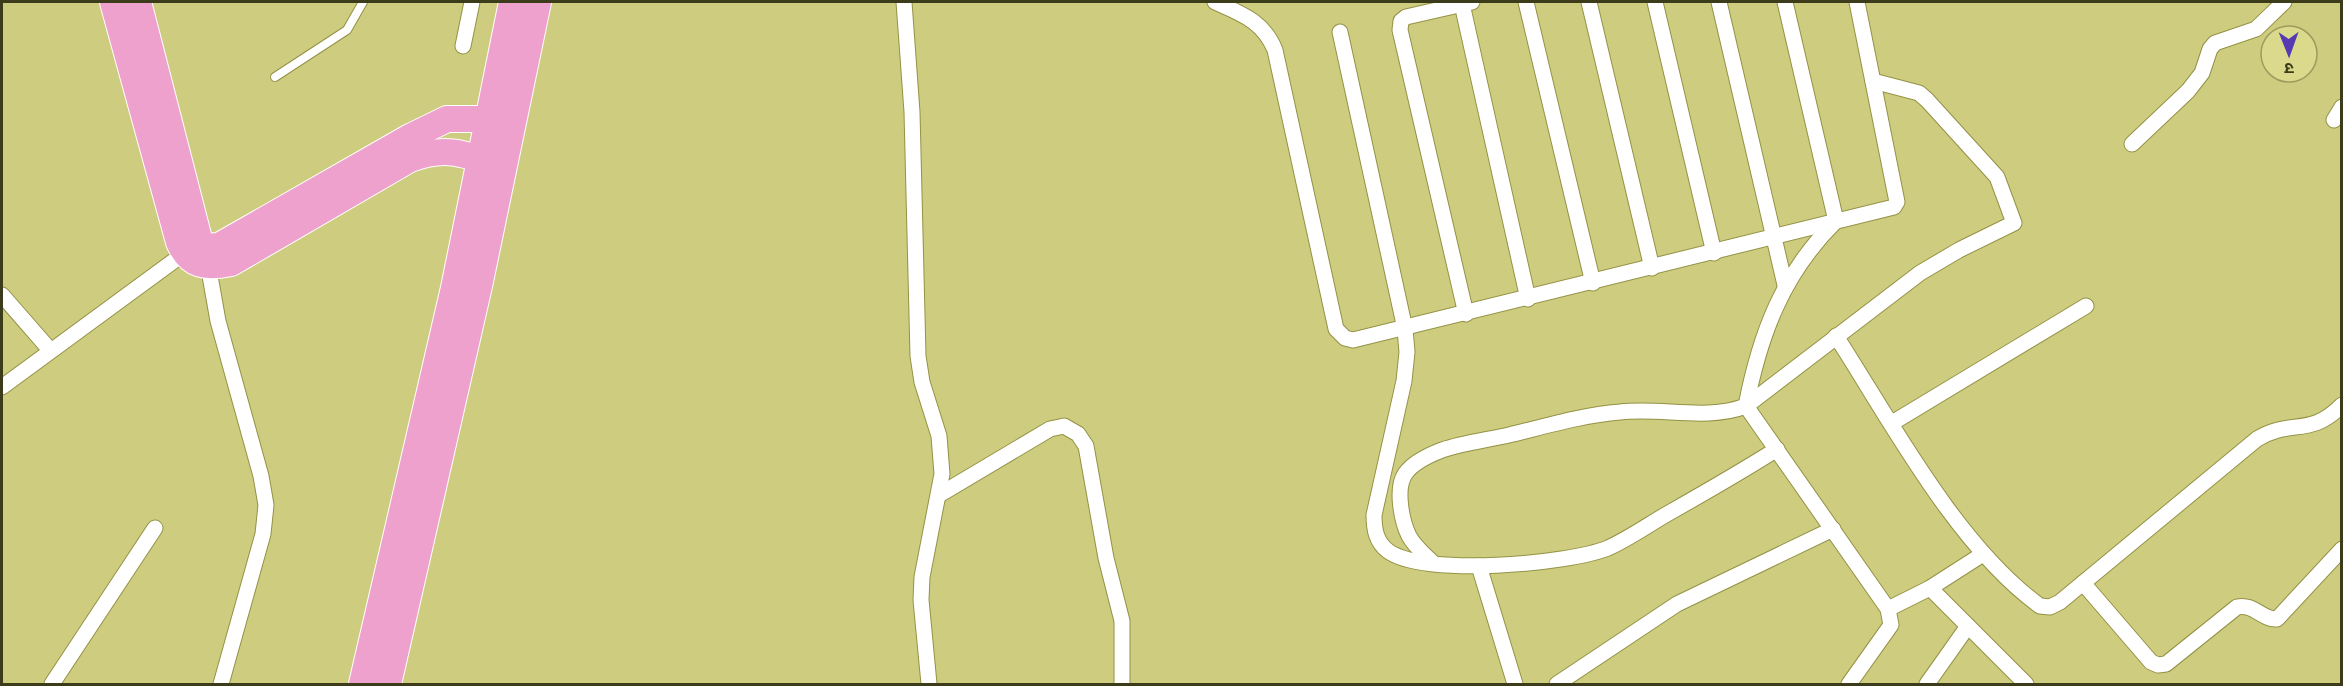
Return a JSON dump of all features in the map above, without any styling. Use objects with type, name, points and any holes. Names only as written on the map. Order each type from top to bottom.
[{"type":"main road","points":[[113,2],[199,252]]},
{"type":"main road","points":[[138,2],[199,252]]},
{"type":"main road","points":[[501,124],[512,2]]},
{"type":"main road","points":[[362,684],[501,124],[538,2]]},
{"type":"main road","points":[[199,252],[219,246],[447,119],[467,117],[501,124]]},
{"type":"main road","points":[[199,252],[231,263],[410,159],[432,151],[462,153],[492,163]]},
{"type":"main road","points":[[388,684],[479,286],[492,163]]},
{"type":"street","points":[[463,46],[472,2]]},
{"type":"street","points":[[904,2],[912,112],[918,356],[922,382],[939,436],[942,474],[926,553],[922,589],[929,684]]},
{"type":"street","points":[[1215,2],[1257,23],[1268,33],[1275,50],[1336,329],[1345,338],[1353,340],[1714,253],[1897,204],[1857,2]]},
{"type":"street","points":[[1526,2],[1593,283]]},
{"type":"street","points":[[1589,2],[1652,268]]},
{"type":"street","points":[[1655,2],[1714,253]]},
{"type":"street","points":[[1719,2],[1785,285]]},
{"type":"street","points":[[1785,2],[1836,221]]},
{"type":"street","points":[[2132,144],[2188,91],[2202,73],[2210,49],[2215,43],[2256,29],[2284,2]]},
{"type":"street","points":[[1466,314],[1400,30],[1401,21],[1406,17],[1467,3],[1528,299]]},
{"type":"street","points":[[1340,32],[1405,329],[1406,368],[1374,515],[1374,530],[1381,544],[1389,552],[1433,563],[1479,566],[1589,555],[1610,547],[1720,485],[1777,449]]},
{"type":"street","points":[[1433,563],[1408,534],[1402,512],[1401,482],[1405,474],[1418,461],[1444,450],[1590,416],[1651,410],[1710,414],[1730,412],[1746,406],[1920,273],[1959,250],[2014,223],[1997,177],[1927,100],[1919,93],[1873,81]]},
{"type":"street","points":[[1836,221],[1808,250],[1785,285],[1757,357],[1746,406],[1888,609],[1891,625],[1849,684]]},
{"type":"street","points":[[2,387],[50,351],[199,252],[261,476],[266,505],[263,534],[221,684]]},
{"type":"street","points":[[2,295],[50,351]]},
{"type":"street","points":[[1892,423],[2086,306]]},
{"type":"street","points":[[1836,336],[1937,492],[1983,554],[2040,606],[2050,607],[2060,602],[2257,439],[2281,428],[2322,423],[2342,405]]},
{"type":"street","points":[[939,495],[1050,429],[1064,426],[1078,435],[1086,446],[1106,558],[1121,613],[1122,684]]},
{"type":"street","points":[[52,684],[155,528]]},
{"type":"street","points":[[1557,684],[1677,604],[1833,529]]},
{"type":"street","points":[[2083,583],[2151,662],[2158,665],[2166,664],[2237,607],[2251,607],[2270,620],[2277,619],[2342,549]]},
{"type":"street","points":[[1888,609],[1930,588],[1983,554]]},
{"type":"street","points":[[1479,566],[1515,684]]},
{"type":"street","points":[[1930,588],[2026,684]]},
{"type":"street","points":[[1927,684],[1968,626]]},
{"type":"lane","points":[[275,77],[347,30],[363,2]]}]
